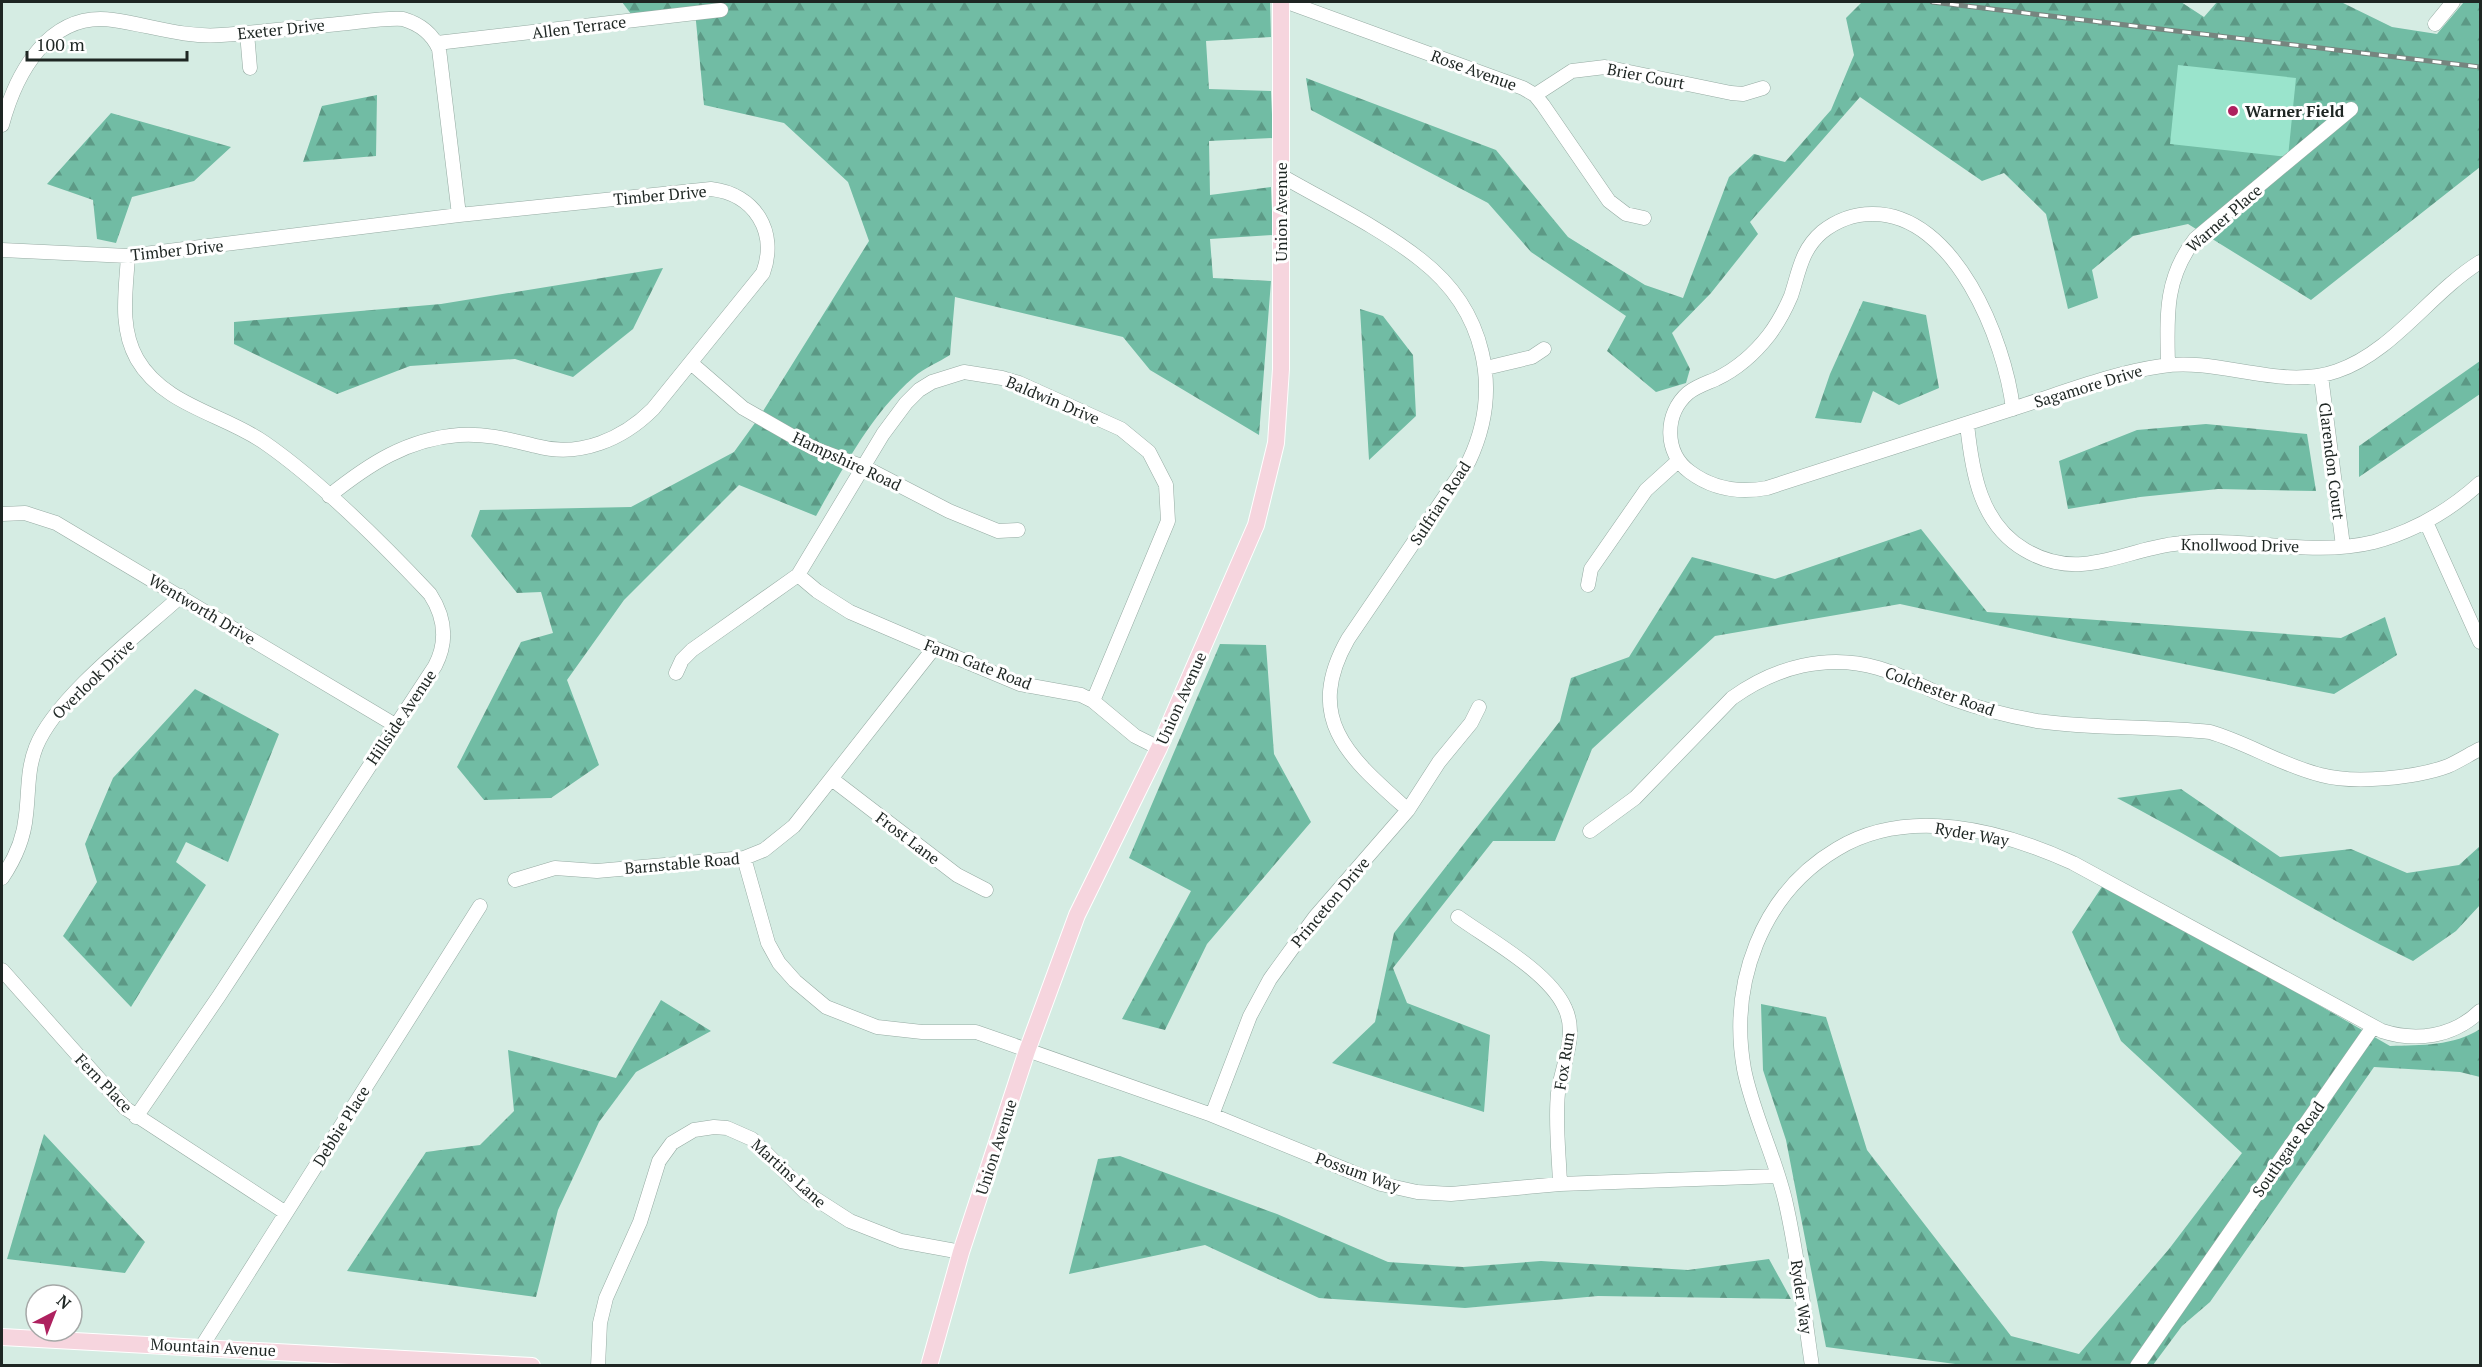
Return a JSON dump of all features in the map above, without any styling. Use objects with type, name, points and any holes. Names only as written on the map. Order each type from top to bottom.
[{"type":"main road","name":"Union Avenue","points":[[929,1365],[961,1252],[1027,1050],[1077,915],[1159,748],[1245,554],[1271,471],[1276,444],[1281,379],[1281,2]]},
{"type":"main road","name":"Mountain Avenue","points":[[2,1336],[202,1346],[455,1363],[532,1365]]},
{"type":"street","name":"Rose Avenue","points":[[1287,2],[1523,88],[1535,95],[1609,201],[1626,214],[1644,218]]},
{"type":"street","points":[[2435,24],[2453,2]]},
{"type":"street","name":"Allen Terrace","points":[[437,43],[721,10]]},
{"type":"street","name":"Exeter Drive","points":[[2,125],[9,96],[33,55],[52,36],[76,23],[111,20],[180,33],[218,36],[393,18],[412,21],[421,26],[437,43]]},
{"type":"street","points":[[247,33],[250,68]]},
{"type":"street","points":[[437,43],[442,59],[459,215]]},
{"type":"street","name":"Brier Court","points":[[1535,95],[1572,71],[1605,67],[1731,93],[1743,94],[1763,88]]},
{"type":"street","name":"Warner Place","points":[[2168,365],[2170,285],[2180,257],[2195,239],[2351,109]]},
{"type":"street","name":"Sulfrian Road","points":[[1280,175],[1406,249],[1434,271],[1465,311],[1486,368],[1486,411],[1481,432],[1469,461],[1348,639],[1334,670],[1330,688],[1331,707],[1344,747],[1359,766],[1408,810]]},
{"type":"street","name":"Timber Drive","points":[[2,250],[128,256],[459,215],[711,189],[740,198],[758,214],[764,225],[768,243],[767,262],[755,285],[644,418],[624,433],[600,444],[563,450],[481,435],[443,436],[388,454],[329,496]]},
{"type":"street","points":[[1588,585],[1591,569],[1646,490],[1678,461],[1672,447],[1670,431],[1675,410],[1682,400],[1698,387],[1731,370],[1756,350],[1784,312],[1800,262],[1813,241],[1840,221],[1864,214],[1889,215],[1913,224],[1927,233],[1952,260],[1984,309],[1996,335],[2005,362],[2013,409]]},
{"type":"street","name":"Hillside Avenue","points":[[128,256],[126,330],[137,359],[149,376],[178,398],[262,441],[329,496],[426,589],[440,612],[444,638],[439,658],[219,996],[136,1117]]},
{"type":"street","name":"Sagamore Drive","points":[[1678,461],[1694,475],[1711,484],[1739,490],[1758,490],[2130,371],[2168,365],[2294,377],[2321,376],[2350,366],[2374,352],[2439,292],[2481,262]]},
{"type":"street","points":[[1486,368],[1532,357],[1544,349]]},
{"type":"street","name":"Hampshire Road","points":[[691,363],[743,408],[813,448],[864,467],[949,511],[998,531],[1018,530]]},
{"type":"street","name":"Baldwin Drive","points":[[676,673],[682,660],[692,650],[798,574],[894,418],[912,396],[932,382],[964,372],[1019,383],[1121,429],[1149,452],[1166,485],[1168,521],[1093,701]]},
{"type":"street","name":"Clarendon Court","points":[[2321,376],[2343,546]]},
{"type":"street","name":"Knollwood Drive","points":[[1967,424],[1975,475],[1992,522],[2017,546],[2048,561],[2071,565],[2094,564],[2173,544],[2234,542],[2343,546],[2393,536],[2426,522],[2453,506],[2481,483]]},
{"type":"street","name":"Wentworth Drive","points":[[2,514],[25,513],[48,519],[395,725]]},
{"type":"street","points":[[2426,522],[2481,642]]},
{"type":"street","name":"Farm Gate Road","points":[[798,574],[824,596],[849,612],[1020,684],[1081,695],[1093,701],[1141,740],[1159,748]]},
{"type":"street","name":"Overlook Drive","points":[[2,878],[20,845],[26,817],[27,788],[32,759],[50,720],[70,697],[181,596]]},
{"type":"street","name":"Barnstable Road","points":[[515,880],[555,868],[597,871],[744,858],[764,850],[782,838],[833,780],[934,648]]},
{"type":"street","name":"Colchester Road","points":[[1590,831],[1635,798],[1732,698],[1746,688],[1777,672],[1827,662],[1877,668],[1950,698],[2037,721],[2210,732],[2232,738],[2320,775],[2348,780],[2380,779],[2447,766],[2481,749]]},
{"type":"street","name":"Princeton Drive","points":[[1212,1115],[1250,1016],[1270,980],[1314,917],[1408,810],[1438,762],[1471,723],[1479,707]]},
{"type":"street","name":"Frost Lane","points":[[833,780],[957,875],[986,890]]},
{"type":"street","name":"Ryder Way","points":[[1812,1365],[1793,1237],[1778,1176],[1744,1069],[1740,1021],[1746,978],[1767,918],[1792,883],[1834,850],[1878,832],[1921,826],[1949,827],[2002,838],[2053,854],[2373,1027]]},
{"type":"street","name":"Possum Way","points":[[744,858],[768,943],[795,981],[826,1007],[877,1027],[922,1032],[976,1032],[1212,1115],[1381,1184],[1417,1192],[1451,1194],[1560,1184],[1778,1176]]},
{"type":"street","name":"Debbie Place","points":[[202,1346],[480,906]]},
{"type":"street","name":"Fox Run","points":[[1458,917],[1538,975],[1556,993],[1570,1019],[1570,1036],[1558,1103],[1560,1184]]},
{"type":"street","name":"Fern Place","points":[[2,970],[110,1092],[136,1117],[286,1213]]},
{"type":"street","points":[[2373,1027],[2401,1036],[2431,1036],[2460,1026],[2481,1011]]},
{"type":"street","name":"Southgate Road","points":[[2137,1365],[2373,1027]]},
{"type":"street","name":"Martins Lane","points":[[598,1365],[600,1323],[606,1298],[640,1222],[659,1161],[672,1143],[694,1130],[727,1128],[752,1139],[805,1192],[850,1221],[901,1241],[961,1252]]},
{"type":"green space","points":[[622,2],[1270,2],[1271,37],[1206,41],[1209,89],[1271,91],[1273,138],[1209,141],[1210,195],[1271,187],[1273,235],[1210,239],[1213,278],[1271,281],[1259,435],[1150,370],[1123,337],[955,297],[950,355],[918,374],[884,407],[859,442],[816,516],[739,485],[624,600],[567,680],[599,765],[551,798],[484,800],[457,767],[521,642],[553,633],[541,592],[517,593],[471,536],[480,510],[631,507],[734,452],[760,416],[869,241],[848,182],[784,123],[704,105],[695,11],[634,18]]},
{"type":"green space","points":[[1862,2],[2181,2],[2204,17],[2217,2],[2341,2],[2392,27],[2437,34],[2464,2],[2480,2],[2480,167],[2311,300],[2188,224],[2133,236],[2092,270],[2098,298],[2068,309],[2046,214],[2004,173],[1982,181],[1860,97],[1750,222],[1758,234],[1711,293],[1672,333],[1690,369],[1686,383],[1656,392],[1607,351],[1626,316],[1531,252],[1488,203],[1311,110],[1306,78],[1496,150],[1568,237],[1645,285],[1683,298],[1729,177],[1754,154],[1785,162],[1831,110],[1854,55],[1846,18]]},
{"type":"green space","name":"Warner Field","points":[[2178,65],[2296,78],[2288,157],[2170,144]]},
{"type":"green space","points":[[377,95],[376,156],[303,162],[322,106]]},
{"type":"green space","points":[[111,113],[231,147],[194,181],[132,197],[116,243],[97,239],[93,200],[47,184]]},
{"type":"green space","points":[[663,268],[633,329],[573,377],[515,359],[410,366],[337,394],[234,344],[234,322],[441,304]]},
{"type":"green space","points":[[1863,301],[1926,315],[1939,388],[1899,405],[1873,391],[1861,423],[1815,418],[1830,374]]},
{"type":"green space","points":[[1360,309],[1383,316],[1413,355],[1416,416],[1369,460]]},
{"type":"green space","points":[[2480,361],[2480,394],[2359,477],[2359,446]]},
{"type":"green space","points":[[2206,424],[2307,434],[2316,491],[2218,489],[2140,497],[2068,509],[2059,461],[2137,430]]},
{"type":"green space","points":[[1921,529],[1987,612],[2341,638],[2385,617],[2397,655],[2334,694],[2069,641],[1900,604],[1715,636],[1592,749],[1555,841],[1493,841],[1393,968],[1407,1003],[1490,1035],[1484,1112],[1332,1063],[1375,1022],[1394,933],[1560,721],[1571,678],[1629,657],[1692,557],[1775,579]]},
{"type":"green space","points":[[1220,644],[1266,645],[1274,754],[1311,822],[1207,944],[1165,1030],[1122,1019],[1191,891],[1129,858]]},
{"type":"green space","points":[[195,689],[279,734],[228,862],[186,842],[176,862],[206,885],[131,1007],[63,936],[97,882],[85,844],[113,778]]},
{"type":"green space","points":[[2181,789],[2280,857],[2351,849],[2407,873],[2459,865],[2480,846],[2480,905],[2456,931],[2413,961],[2338,922],[2117,798]]},
{"type":"green space","points":[[2105,882],[2390,1046],[2448,1042],[2480,1029],[2480,1077],[2460,1072],[2374,1067],[2210,1302],[2182,1326],[2153,1365],[1963,1365],[1826,1347],[1786,1140],[1763,1070],[1761,1004],[1826,1017],[1867,1150],[2011,1336],[2079,1354],[2169,1249],[2242,1153],[2121,1041],[2072,932]]},
{"type":"green space","points":[[661,1000],[711,1031],[636,1072],[599,1122],[558,1210],[536,1297],[347,1271],[426,1152],[480,1145],[514,1111],[508,1050],[616,1078]]},
{"type":"green space","points":[[44,1134],[145,1242],[125,1273],[7,1259]]},
{"type":"green space","points":[[1120,1156],[1277,1214],[1388,1262],[1463,1267],[1541,1261],[1688,1270],[1769,1259],[1791,1299],[1598,1296],[1465,1308],[1319,1298],[1205,1245],[1069,1274],[1098,1159]]},
{"type":"railway","points":[[1932,2],[2480,67]]},
{"type":"place","name":"Warner Field","points":[[2233,111]]}]
